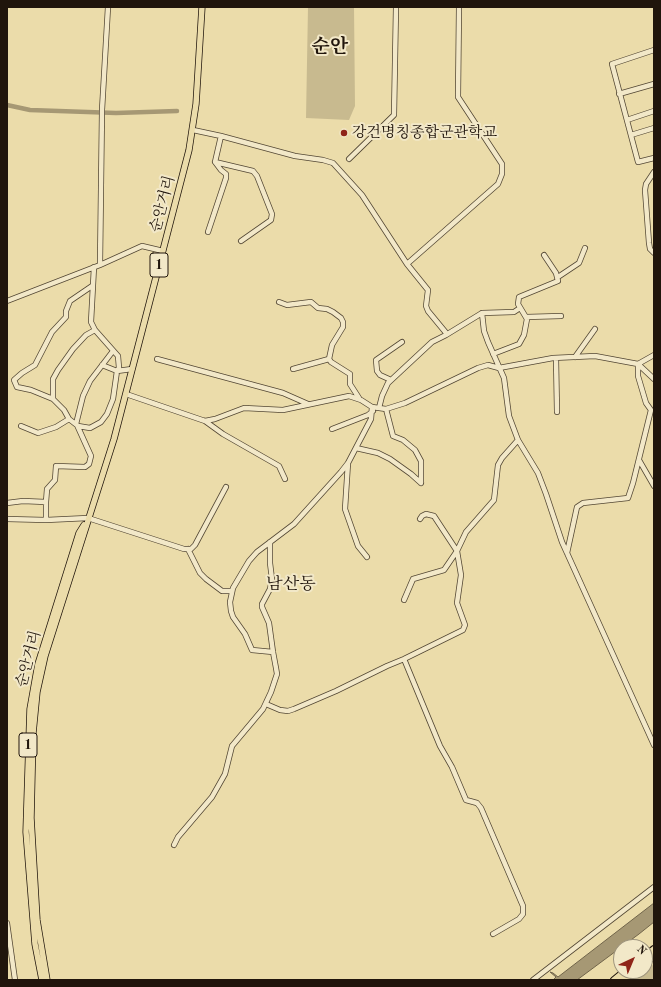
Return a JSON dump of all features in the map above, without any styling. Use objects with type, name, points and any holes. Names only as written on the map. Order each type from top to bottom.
[{"type":"main road","name":"순안거리","points":[[47,980],[37,920],[31,818],[34,713],[39,677],[114,439],[186,165],[193,130],[196,104],[202,7]]},
{"type":"main road","name":"순안거리","points":[[42,980],[35,944],[26,832],[30,709],[38,664],[79,533],[88,518]]},
{"type":"street","points":[[100,265],[102,113],[108,7]]},
{"type":"street","points":[[349,160],[394,116],[396,7]]},
{"type":"street","points":[[407,264],[498,184],[502,174],[502,164],[458,97],[458,7]]},
{"type":"street","points":[[654,50],[612,64],[638,162],[654,158]]},
{"type":"street","points":[[619,94],[654,84]]},
{"type":"street","points":[[626,120],[654,111]]},
{"type":"street","points":[[631,136],[654,128]]},
{"type":"street","points":[[193,130],[295,156],[334,163],[362,195],[407,264],[428,290],[426,306],[428,311],[447,334]]},
{"type":"street","points":[[208,232],[226,178],[226,174],[215,162],[221,136]]},
{"type":"street","points":[[215,162],[253,171],[257,176],[272,214],[271,220],[241,241]]},
{"type":"street","points":[[654,172],[644,190],[649,243],[650,249],[654,253]]},
{"type":"street","points":[[7,301],[100,265],[142,246],[163,251]]},
{"type":"street","points":[[493,354],[518,344],[524,335],[527,323],[526,317],[518,304],[519,297],[558,281],[558,278],[579,263],[585,248]]},
{"type":"street","points":[[544,255],[558,278]]},
{"type":"street","points":[[92,286],[70,301],[66,311],[66,317],[52,332],[35,365],[14,380],[17,387],[31,390],[52,399],[64,410],[69,419],[77,424],[90,428],[100,422],[107,414],[113,399],[117,371],[119,368],[118,356],[95,330],[91,322],[94,267]]},
{"type":"street","points":[[279,302],[287,306],[311,302],[318,308],[327,309],[341,318],[344,322],[342,330],[332,345],[329,359]]},
{"type":"street","points":[[378,408],[382,396],[391,380],[432,342],[482,313],[514,312],[520,308]]},
{"type":"street","points":[[482,313],[484,331],[504,378],[509,416],[518,440],[538,473],[567,553],[654,745]]},
{"type":"street","points":[[526,317],[561,316]]},
{"type":"street","points":[[575,357],[595,329]]},
{"type":"street","points":[[52,399],[53,379],[58,370],[73,349],[86,335],[95,330]]},
{"type":"street","points":[[391,380],[377,372],[376,360],[402,342]]},
{"type":"street","points":[[46,520],[47,489],[55,480],[56,466],[85,467],[89,464],[91,456],[77,424],[83,396],[90,381],[113,351]]},
{"type":"street","points":[[638,364],[654,355]]},
{"type":"street","points":[[332,429],[368,415],[372,409],[386,409],[395,407],[478,368],[488,365],[499,368],[556,358],[595,356],[638,364],[654,379]]},
{"type":"street","points":[[556,358],[557,412]]},
{"type":"street","points":[[157,359],[283,393],[308,404]]},
{"type":"street","points":[[293,369],[329,359]]},
{"type":"street","points":[[329,359],[331,362],[350,374],[350,384],[361,400],[372,409]]},
{"type":"street","points":[[567,553],[577,507],[583,503],[628,498],[651,410],[646,403],[638,376],[638,364]]},
{"type":"street","points":[[102,365],[117,371],[132,369]]},
{"type":"street","points":[[126,394],[205,421],[223,434],[279,466],[285,479]]},
{"type":"street","points":[[205,421],[215,419],[244,408],[275,410],[344,396],[361,400]]},
{"type":"street","points":[[273,652],[252,650],[245,634],[233,617],[230,602],[232,591],[253,556],[298,520],[348,463],[371,419],[372,409]]},
{"type":"street","points":[[356,448],[378,453],[390,459],[421,482],[421,461],[415,450],[403,440],[393,436],[386,409]]},
{"type":"street","points":[[21,426],[38,432],[56,427],[69,419]]},
{"type":"street","points":[[404,600],[413,579],[444,570],[457,551],[466,532],[494,500],[498,465],[502,458],[518,440]]},
{"type":"street","points":[[639,460],[654,486]]},
{"type":"street","points":[[348,463],[345,509],[358,546],[367,557]]},
{"type":"street","points":[[7,519],[46,520],[88,518],[184,550],[195,545],[226,487]]},
{"type":"street","points":[[7,503],[23,501],[46,502]]},
{"type":"street","points":[[266,704],[280,710],[294,710],[460,632],[464,627],[464,621],[457,607],[461,575],[457,551],[434,516],[426,514],[420,519]]},
{"type":"street","points":[[174,845],[178,837],[212,797],[224,774],[232,746],[258,716],[266,704],[277,674],[269,623],[262,608],[262,604],[270,589],[272,579],[270,542]]},
{"type":"street","points":[[188,549],[200,573],[206,579],[222,591],[232,591]]},
{"type":"street","points":[[404,659],[440,746],[452,766],[466,800],[477,802],[481,808],[523,906],[523,914],[521,917],[493,934]]},
{"type":"street","points":[[533,980],[654,887]]},
{"type":"street","points":[[7,923],[15,980]]},
{"type":"shaded area","points":[[308,7],[354,7],[355,106],[349,120],[306,118]]},
{"type":"shaded area","points":[[654,903],[654,922],[639,934],[632,939],[613,939],[613,953],[577,980],[553,980],[556,977],[550,972],[558,977]]},
{"type":"shaded area","points":[[654,964],[654,980],[633,980],[653,979]]},
{"type":"waterway","points":[[7,105],[30,110],[116,113],[177,111]]},
{"type":"place","name":"강건명칭종합군관학교","points":[[344,133]]},
{"type":"district","name":"순안","points":[[330,47]]},
{"type":"district","name":"남산동","points":[[291,585]]}]
